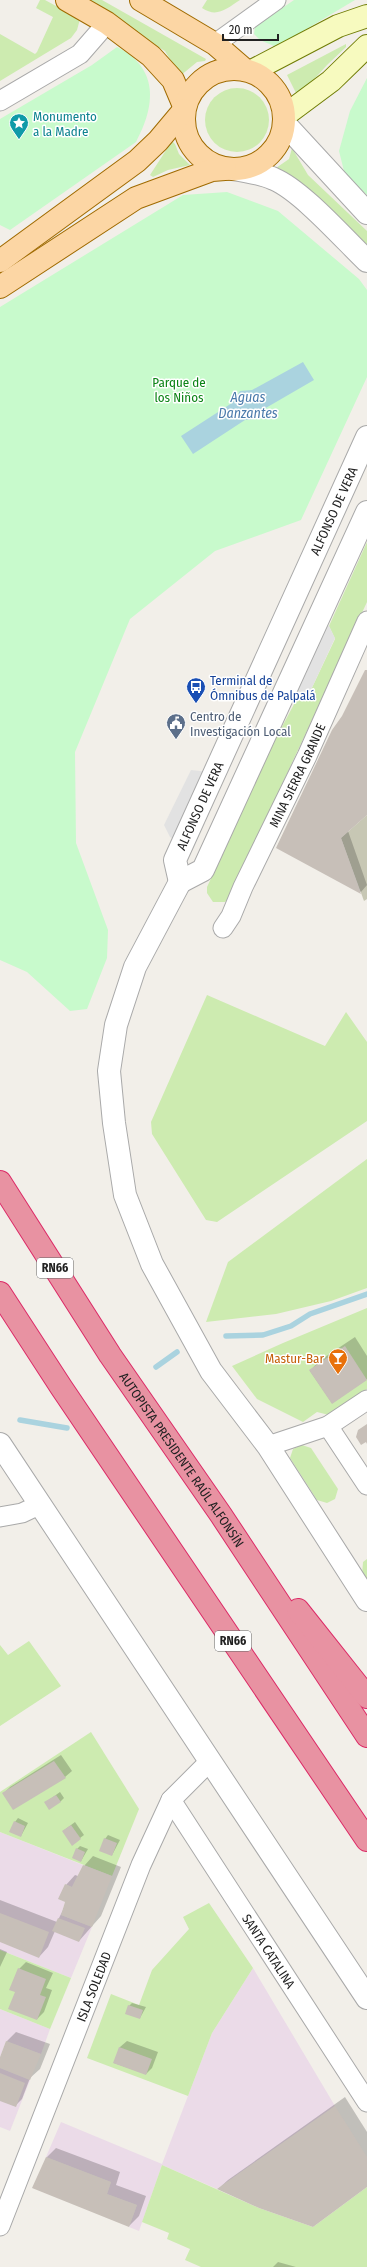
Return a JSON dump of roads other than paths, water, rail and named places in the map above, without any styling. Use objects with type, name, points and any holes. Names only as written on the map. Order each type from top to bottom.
[{"type":"highway","name":"AUTOPISTA PRESIDENTE RAÚL ALFONSÍN","points":[[0,1182],[110,1355],[221,1515],[367,1736]]},
{"type":"highway","name":"RN66","points":[[0,1293],[61,1387],[99,1441],[367,1840]]},
{"type":"highway","points":[[221,1515],[355,1680],[367,1697]]},
{"type":"main road","points":[[67,0],[106,23],[151,56],[173,80],[184,108],[183,125],[187,137],[196,152],[208,163],[229,169]]},
{"type":"main road","points":[[0,288],[136,198],[212,170],[248,167],[262,161],[273,151],[281,138],[284,119],[280,99],[265,78],[249,71],[215,44],[140,0]]},
{"type":"main road","points":[[0,261],[137,161],[158,141],[184,108],[193,90],[203,79],[216,72],[231,69],[249,71],[338,26],[367,16]]},
{"type":"main road","points":[[284,119],[331,81],[367,46]]},
{"type":"street","points":[[215,44],[276,0]]},
{"type":"street","points":[[0,101],[80,54],[106,23]]},
{"type":"street","points":[[284,119],[367,213]]},
{"type":"street","points":[[229,169],[255,172],[276,180],[302,198],[367,261]]},
{"type":"street","name":"ALFONSO DE VERA","points":[[180,882],[175,860],[367,437]]},
{"type":"street","points":[[367,512],[203,870],[180,882],[135,967],[116,1025],[109,1070],[114,1123],[125,1195],[152,1264],[182,1321],[211,1371],[268,1446],[367,1600]]},
{"type":"street","name":"MINA SIERRA GRANDE","points":[[223,928],[231,916],[243,887],[307,756],[367,621]]},
{"type":"street","points":[[268,1446],[328,1426],[367,1400]]},
{"type":"street","points":[[328,1426],[367,1485]]},
{"type":"street","points":[[2,1447],[367,1998]]},
{"type":"street","points":[[0,1516],[22,1513],[41,1504]]},
{"type":"street","name":"ISLA SOLEDAD","points":[[0,2226],[141,1865],[171,1800],[210,1760]]},
{"type":"street","name":"SANTA CATALINA","points":[[171,1800],[367,2102]]},
{"type":"water","name":"Aguas Danzantes","points":[[303,362],[314,380],[264,409],[257,419],[245,420],[193,454],[181,436],[232,403],[240,391],[252,390]]},
{"type":"waterway","points":[[226,1336],[263,1335],[291,1326],[310,1314],[367,1294]]},
{"type":"waterway","points":[[156,1367],[177,1352]]},
{"type":"waterway","points":[[20,1420],[67,1428]]},
{"type":"place","name":"Monumento a la Madre","points":[[19,140]]},
{"type":"place","name":"Terminal de Ómnibus de Palpalá","points":[[196,704]]},
{"type":"place","name":"Centro de Investigación Local","points":[[176,740]]},
{"type":"place","name":"Mastur-Bar","points":[[338,1375]]},
{"type":"park label","name":"Parque de los Niños","points":[[179,390]]}]
